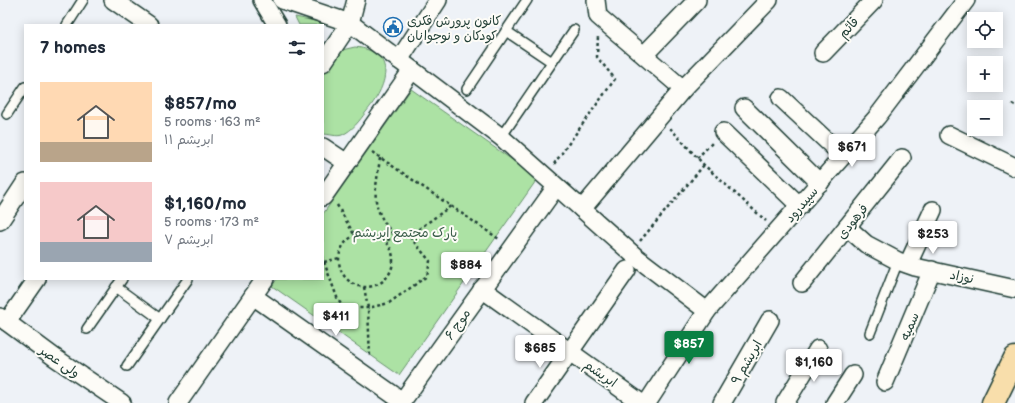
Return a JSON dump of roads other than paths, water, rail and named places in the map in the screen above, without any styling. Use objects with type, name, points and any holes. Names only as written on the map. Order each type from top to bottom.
[{"type":"main road","points":[[993,403],[1015,358]]},
{"type":"street","points":[[113,0],[148,24]]},
{"type":"street","points":[[262,0],[276,24]]},
{"type":"street","points":[[282,0],[350,23],[501,137],[550,182],[631,252],[707,311]]},
{"type":"street","points":[[324,62],[350,23],[356,0]]},
{"type":"street","points":[[398,60],[438,0]]},
{"type":"street","points":[[644,55],[697,0]]},
{"type":"street","points":[[582,210],[683,89],[768,0]]},
{"type":"street","name":"قائم","points":[[823,53],[874,0]]},
{"type":"street","name":"سپیدرود","points":[[648,403],[707,311],[778,232],[877,117],[966,0]]},
{"type":"street","points":[[598,5],[644,55],[683,89]]},
{"type":"street","points":[[326,193],[412,70]]},
{"type":"street","points":[[781,98],[843,156]]},
{"type":"street","points":[[744,108],[820,183]]},
{"type":"street","points":[[723,132],[800,206]]},
{"type":"street","points":[[949,135],[1015,167]]},
{"type":"street","points":[[324,148],[347,163]]},
{"type":"street","name":"فرهودی","points":[[802,283],[902,158]]},
{"type":"street","name":"موج ۶","points":[[402,402],[512,248],[550,182]]},
{"type":"street","points":[[0,221],[24,185]]},
{"type":"street","points":[[903,262],[932,210]]},
{"type":"street","name":"نوزاد","points":[[847,227],[866,244],[903,262],[1015,289]]},
{"type":"street","points":[[534,403],[627,270]]},
{"type":"street","name":"سمیه","points":[[885,382],[932,270]]},
{"type":"street","points":[[4,319],[36,280]]},
{"type":"street","points":[[178,403],[264,280]]},
{"type":"street","name":"ابریشم","points":[[482,289],[570,351],[633,400]]},
{"type":"street","points":[[253,296],[402,402]]},
{"type":"street","name":"ولی عصر","points":[[4,319],[54,357],[122,403]]},
{"type":"street","name":"ابریشم ۹","points":[[722,403],[770,320]]},
{"type":"street","points":[[786,403],[818,349]]},
{"type":"street","points":[[835,403],[853,375]]},
{"type":"lane","points":[[68,24],[83,0]]},
{"type":"lane","points":[[467,89],[527,0]]},
{"type":"lane","points":[[506,30],[552,62]]},
{"type":"lane","points":[[501,137],[574,30]]},
{"type":"lane","points":[[7,114],[24,88]]},
{"type":"lane","points":[[870,333],[903,262]]},
{"type":"lane","points":[[87,329],[121,280]]},
{"type":"lane","points":[[127,366],[187,280]]},
{"type":"lane","points":[[116,288],[160,319]]},
{"type":"place","name":"کانون پرورش فکری کودکان و نوجوانان","points":[[393,27]]},
{"type":"park label","name":"پارک مجتمع ابریشم","points":[[405,232]]}]
